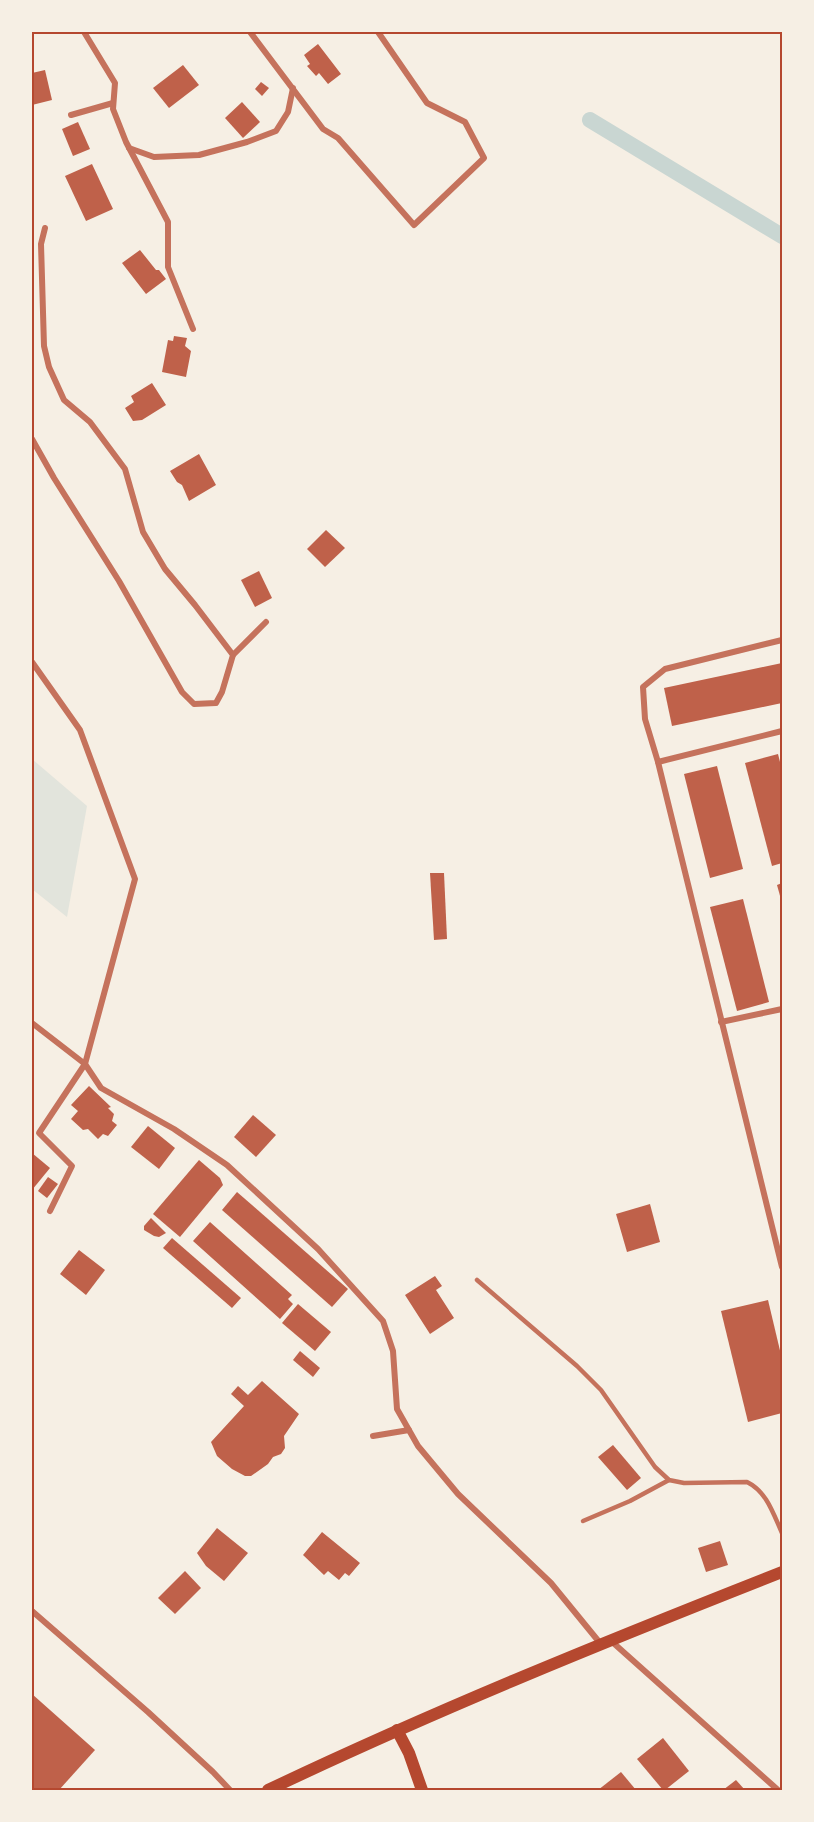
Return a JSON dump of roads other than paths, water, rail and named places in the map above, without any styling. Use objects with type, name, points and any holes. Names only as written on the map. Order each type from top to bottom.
[{"type":"main road","points":[[269,1790],[397,1730],[605,1642],[783,1572]]},
{"type":"main road","points":[[397,1730],[409,1753],[422,1791]]},
{"type":"street","points":[[84,32],[115,83],[113,109],[129,148],[168,222],[168,267],[193,329]]},
{"type":"street","points":[[250,32],[323,129],[338,138],[414,225],[484,158],[465,122],[427,103],[378,32]]},
{"type":"street","points":[[129,148],[154,157],[199,155],[247,142],[276,131],[288,112],[293,88]]},
{"type":"street","points":[[71,115],[113,103]]},
{"type":"street","points":[[45,228],[41,244],[44,346],[49,367],[64,400],[90,422],[125,469],[143,532],[165,568],[233,655]]},
{"type":"street","points":[[32,438],[182,692],[194,704],[216,703],[222,692],[233,655],[266,622]]},
{"type":"street","points":[[783,640],[665,669],[643,687],[645,719],[658,762],[783,1267]]},
{"type":"street","points":[[32,662],[80,730],[135,879],[85,1064],[39,1133],[72,1166],[50,1211]]},
{"type":"street","points":[[658,762],[783,731]]},
{"type":"street","points":[[721,1022],[783,1009]]},
{"type":"street","points":[[32,1023],[85,1064],[101,1088],[174,1129],[227,1165],[318,1249],[382,1321],[393,1351],[397,1408],[418,1446],[458,1494],[551,1582],[605,1642],[778,1791]]},
{"type":"street","points":[[374,1436],[409,1430]]},
{"type":"street","points":[[32,1611],[148,1712],[230,1791]]},
{"type":"lane","points":[[477,1280],[577,1366],[601,1390],[655,1467],[669,1480],[684,1483],[747,1482],[764,1495],[783,1533]]},
{"type":"lane","points":[[584,1521],[630,1501],[669,1480]]},
{"type":"waterway","points":[[590,120],[782,236]]}]
